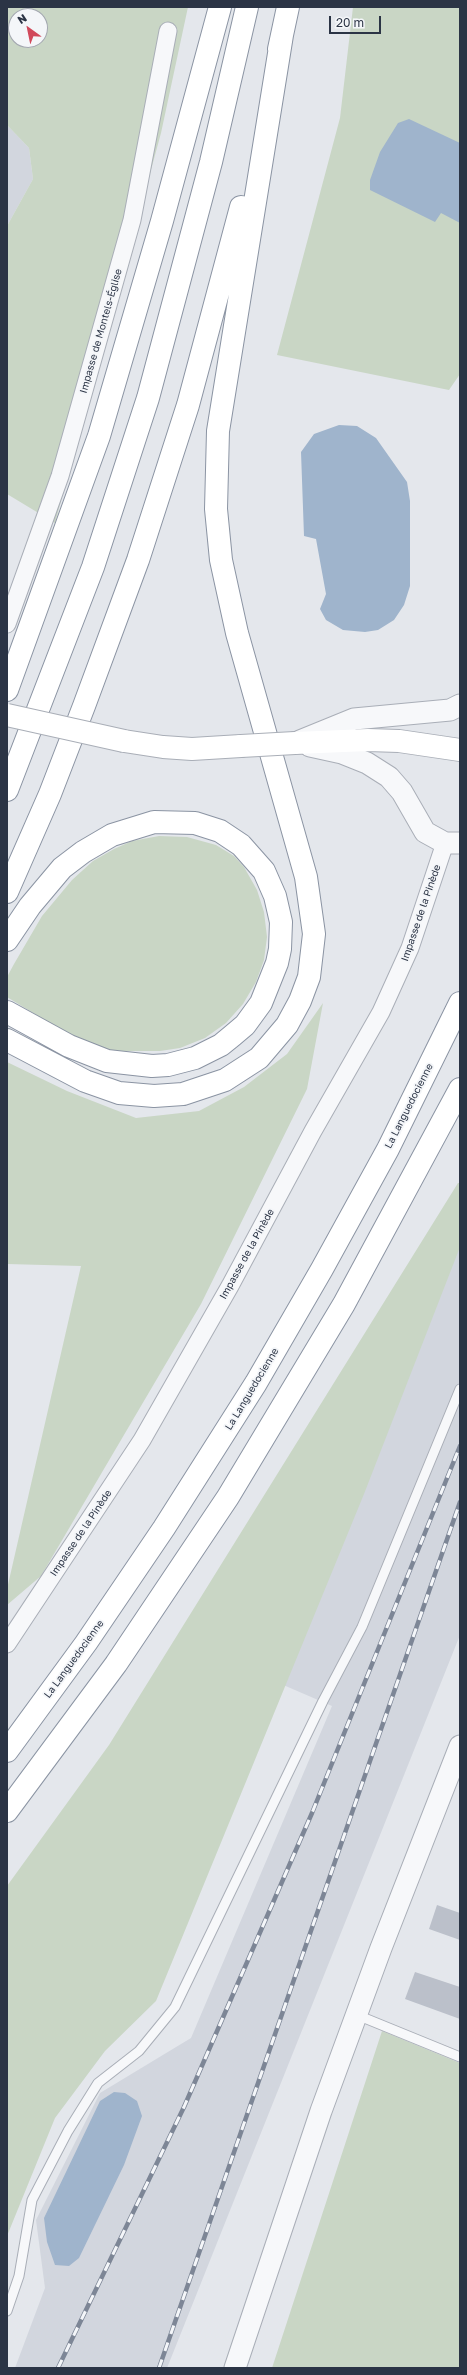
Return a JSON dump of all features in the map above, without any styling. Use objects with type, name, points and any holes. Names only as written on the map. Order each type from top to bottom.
[{"type":"main road","points":[[7,690],[99,436],[162,221],[220,7]]},
{"type":"main road","points":[[7,790],[93,567],[136,435],[198,213],[247,7]]},
{"type":"main road","points":[[7,892],[50,794],[84,706],[160,492],[214,314],[288,7]]},
{"type":"main road","points":[[8,1040],[85,1081],[119,1093],[154,1096],[183,1094],[225,1080],[259,1058],[287,1025],[300,1001],[309,976],[314,934],[310,896],[301,854],[235,626],[221,560],[215,488],[218,431],[282,35]]},
{"type":"main road","points":[[7,715],[124,741],[163,747],[192,749],[368,740],[399,741],[460,750]]},
{"type":"main road","points":[[7,940],[30,906],[62,868],[102,840],[126,829],[154,822],[196,823],[220,831],[240,844],[264,871],[274,896],[281,922],[280,949],[277,963],[261,1003],[245,1025],[232,1036],[221,1045],[195,1058],[168,1065],[152,1066],[107,1061],[69,1046],[14,1016]]},
{"type":"main road","name":"La Languedocienne","points":[[7,1751],[86,1643],[164,1528],[256,1383],[318,1276],[388,1149],[460,1003]]},
{"type":"main road","points":[[7,1811],[116,1664],[240,1477],[344,1304],[460,1089]]},
{"type":"street","name":"Impasse de Montels-Église","points":[[7,624],[60,476],[132,220],[168,30]]},
{"type":"street","points":[[295,743],[354,719],[450,710],[460,705]]},
{"type":"street","points":[[295,743],[342,753],[367,763],[378,770],[388,777],[402,792],[425,832],[452,843]]},
{"type":"street","name":"Impasse de la Pinède","points":[[7,1644],[142,1440],[230,1286],[313,1131],[381,1012],[410,948],[452,843]]},
{"type":"street","points":[[236,2368],[321,2112],[460,1746]]},
{"type":"lane","points":[[7,2311],[19,2276],[32,2200],[68,2131],[98,2083],[139,2051],[175,2007],[323,1701],[362,1627],[460,1389]]},
{"type":"lane","points":[[357,2015],[460,2057]]},
{"type":"shaded area","points":[[7,125],[29,148],[33,179],[7,226]]},
{"type":"shaded area","points":[[460,1213],[460,1635],[167,2368],[15,2368],[45,2288],[36,2220],[100,2093],[191,2038],[332,1706],[281,1684]]},
{"type":"green space","points":[[7,7],[188,7],[161,133],[55,523],[7,494],[7,226],[33,179],[29,148],[7,125]]},
{"type":"green space","points":[[353,7],[460,7],[460,374],[449,390],[277,355],[340,118]]},
{"type":"green space","points":[[159,836],[187,837],[216,845],[234,856],[244,867],[257,890],[264,912],[267,937],[264,960],[256,982],[243,1004],[226,1023],[205,1038],[180,1048],[160,1051],[114,1051],[79,1041],[7,997],[7,977],[14,964],[42,916],[72,880],[93,861],[114,849],[132,841]]},
{"type":"green space","points":[[323,1003],[307,1089],[201,1304],[41,1576],[7,1605],[7,1589],[81,1266],[7,1264],[7,1062],[67,1091],[136,1118],[199,1111],[244,1087],[287,1054]]},
{"type":"green space","points":[[458,1183],[460,1183],[460,1247],[364,1494],[156,2001],[105,2051],[55,2118],[7,2236],[7,1886],[109,1745]]},
{"type":"green space","points":[[382,2031],[460,2063],[460,2368],[272,2368]]},
{"type":"water","points":[[409,119],[460,143],[460,223],[441,213],[435,222],[370,190],[370,180],[380,152],[398,123]]},
{"type":"water","points":[[339,425],[357,426],[376,438],[407,482],[410,501],[410,586],[404,605],[394,620],[378,630],[365,632],[343,630],[326,620],[320,609],[326,594],[316,539],[304,536],[301,452],[314,434]]},
{"type":"water","points":[[114,2092],[125,2093],[137,2101],[142,2116],[124,2165],[79,2258],[69,2266],[55,2265],[47,2242],[44,2218],[100,2101]]},
{"type":"building","points":[[437,1905],[460,1913],[460,1940],[429,1929]]},
{"type":"building","points":[[415,1972],[460,1987],[460,2019],[405,1999]]},
{"type":"railway","points":[[58,2368],[184,2107],[312,1813],[460,1446]]},
{"type":"railway","points":[[159,2368],[460,1502]]}]
